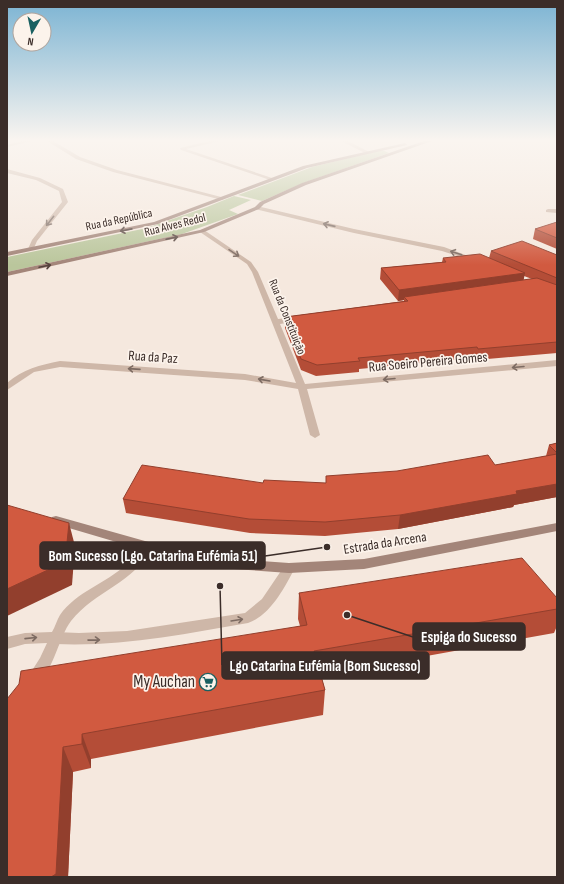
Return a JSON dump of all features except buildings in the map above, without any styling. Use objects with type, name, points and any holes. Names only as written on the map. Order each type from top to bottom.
[{"type":"street","points":[[30,249],[34,241],[65,202],[61,190],[45,182]]},
{"type":"street","points":[[164,182],[222,198]]},
{"type":"street","name":"Rua da República","points":[[7,254],[156,223],[263,182]]},
{"type":"street","name":"Rua Alves Redol","points":[[7,274],[202,231],[257,208],[262,203],[309,182]]},
{"type":"street","points":[[257,208],[354,231],[444,249],[485,263]]},
{"type":"street","points":[[548,211],[557,211]]},
{"type":"street","name":"Rua da Constituição","points":[[202,231],[249,263],[255,272],[302,387],[315,435]]},
{"type":"street","points":[[275,322],[306,318]]},
{"type":"street","name":"Rua Soeiro Pereira Gomes","points":[[302,387],[557,363]]},
{"type":"street","name":"Rua da Paz","points":[[7,387],[24,373],[40,367],[60,364],[245,377],[302,387]]},
{"type":"street","name":"Estrada da Arcena","points":[[44,516],[147,548],[184,557],[234,564],[289,568],[364,564],[557,527]]},
{"type":"street","points":[[24,694],[45,662],[65,619],[88,597],[117,579],[132,566],[147,548]]},
{"type":"street","points":[[7,644],[18,639],[36,637],[104,640],[248,618],[256,614],[266,604],[289,568]]},
{"type":"green space","points":[[272,182],[305,182],[262,201],[238,195]]},
{"type":"green space","points":[[234,196],[251,200],[229,210],[238,214],[182,234],[7,272],[7,257],[147,228]]},
{"type":"place","name":"Bom Sucesso (Lgo. Catarina Eufémia 51)","points":[[327,547]]},
{"type":"place","name":"Lgo Catarina Eufémia (Bom Sucesso)","points":[[220,586]]},
{"type":"place","name":"Espiga do Sucesso","points":[[347,615]]},
{"type":"place","name":"My Auchan","points":[[208,682]]}]
